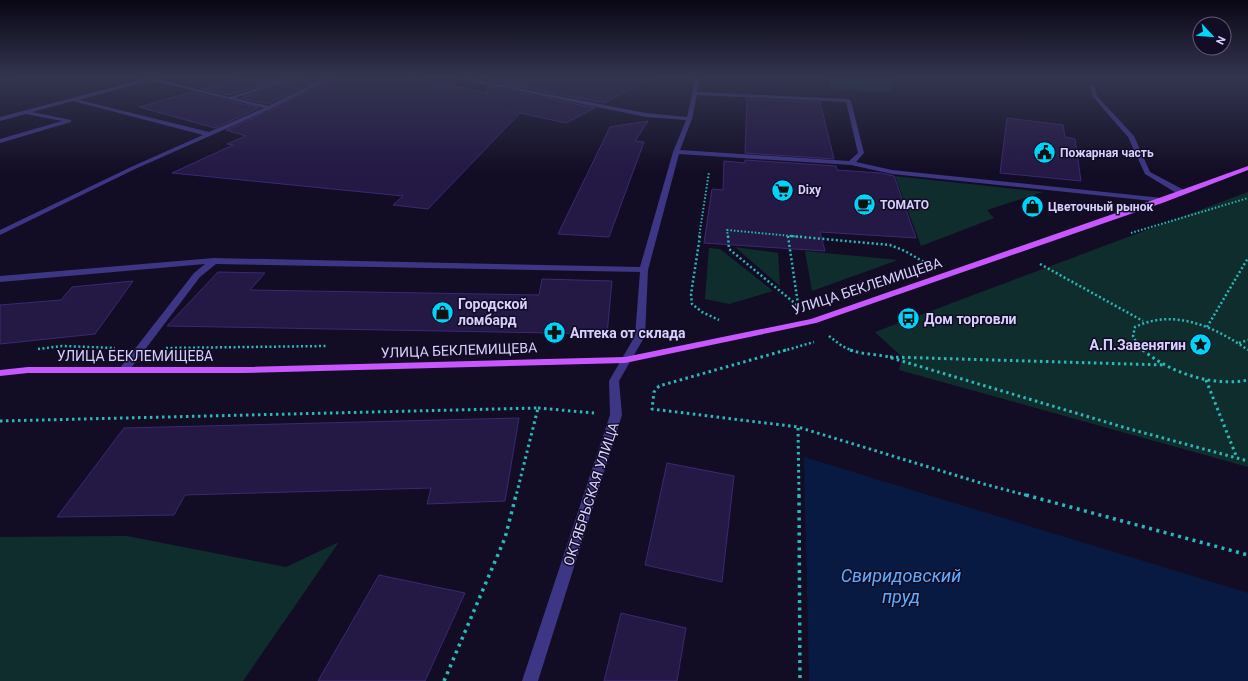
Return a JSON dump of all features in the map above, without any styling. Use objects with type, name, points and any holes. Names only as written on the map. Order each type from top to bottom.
[{"type":"main road","name":"УЛИЦА БЕКЛЕМИЩЕВА","points":[[0,373],[28,370],[242,370],[625,360],[813,321],[1162,200],[1248,168]]},
{"type":"street","points":[[0,119],[39,109]]},
{"type":"street","points":[[108,109],[208,134]]},
{"type":"street","points":[[0,233],[208,134],[267,109]]},
{"type":"street","points":[[614,109],[646,115],[689,119]]},
{"type":"street","name":"ОКТЯБРЬСКАЯ УЛИЦА","points":[[530,681],[616,415],[614,381],[640,336],[644,270],[676,152],[691,109]]},
{"type":"street","points":[[850,109],[861,153],[851,163]]},
{"type":"street","points":[[1107,109],[1131,136],[1147,173],[1181,192]]},
{"type":"street","points":[[0,141],[69,121],[26,112]]},
{"type":"street","points":[[676,152],[851,163],[892,172],[1162,200]]},
{"type":"street","points":[[124,370],[197,275],[214,261]]},
{"type":"street","points":[[0,279],[214,261],[644,270]]},
{"type":"path","points":[[712,154],[700,224],[691,294],[692,304],[702,312],[722,321]]},
{"type":"path","points":[[788,236],[799,307],[729,249],[726,230],[890,245],[905,250],[924,262]]},
{"type":"path","points":[[1207,327],[1248,258]]},
{"type":"path","points":[[1037,262],[1143,321]]},
{"type":"path","points":[[1248,350],[1238,343],[1207,327],[1171,319],[1155,318],[1143,321],[1135,327],[1133,335],[1138,344],[1148,354],[1165,365],[1185,374],[1206,380],[1226,382],[1248,380]]},
{"type":"path","points":[[813,321],[839,346],[854,353],[885,356],[1165,365]]},
{"type":"path","points":[[1238,343],[1248,340]]},
{"type":"path","points":[[885,356],[1126,428],[1248,461]]},
{"type":"path","points":[[1206,380],[1238,458]]},
{"type":"path","points":[[0,421],[538,408],[616,415]]},
{"type":"path","points":[[444,681],[505,538],[538,408]]},
{"type":"path","points":[[652,409],[798,427],[984,484],[1248,555]]},
{"type":"path","points":[[798,427],[800,681]]},
{"type":"green space","points":[[895,176],[1043,192],[987,210],[994,218],[921,246]]},
{"type":"green space","points":[[1248,192],[1248,467],[899,370],[902,357],[875,332]]},
{"type":"green space","points":[[735,247],[778,253],[780,286]]},
{"type":"green space","points":[[709,248],[720,249],[773,291],[729,304],[705,299]]},
{"type":"green space","points":[[805,251],[898,260],[812,291]]},
{"type":"green space","points":[[127,536],[286,567],[339,542],[243,681],[0,681],[0,537]]},
{"type":"water","name":"Свиридовский пруд","points":[[804,457],[1248,593],[1248,681],[809,681]]},
{"type":"building","points":[[145,109],[257,109],[215,128]]},
{"type":"building","points":[[274,109],[593,109],[566,123],[520,113],[428,209],[393,205],[403,196],[172,173],[233,145],[227,144],[246,136],[226,130]]},
{"type":"building","points":[[747,109],[822,109],[834,159],[745,153]]},
{"type":"building","name":"Пожарная часть","points":[[1007,118],[1063,125],[1065,137],[1075,139],[1081,181],[1000,173]]},
{"type":"building","points":[[648,121],[635,141],[644,142],[609,237],[558,234],[610,127]]},
{"type":"building","points":[[745,160],[836,166],[837,170],[881,173],[894,176],[916,238],[820,232],[825,251],[704,243],[712,189],[723,190],[724,161],[745,163]]},
{"type":"building","points":[[218,272],[265,273],[250,290],[539,295],[542,279],[612,281],[607,334],[167,326]]},
{"type":"building","points":[[133,281],[95,334],[0,344],[0,305],[61,300],[72,287]]},
{"type":"building","points":[[519,418],[505,501],[427,504],[431,488],[185,495],[174,515],[57,517],[124,428]]},
{"type":"building","points":[[667,463],[734,476],[722,582],[645,565]]},
{"type":"building","points":[[379,575],[465,593],[425,681],[318,681]]},
{"type":"building","points":[[621,613],[686,628],[677,681],[604,681]]},
{"type":"place","name":"Пожарная часть","points":[[1044,153]]},
{"type":"place","name":"Dixy","points":[[782,190]]},
{"type":"place","name":"ТОМАТО","points":[[864,205]]},
{"type":"place","name":"Цветочный рынок","points":[[1033,207]]},
{"type":"place","name":"Городской ломбард","points":[[442,312]]},
{"type":"place","name":"Дом торговли","points":[[909,319]]},
{"type":"place","name":"Аптека от склада","points":[[555,333]]},
{"type":"place","name":"А.П.Завенягин","points":[[1201,345]]}]
